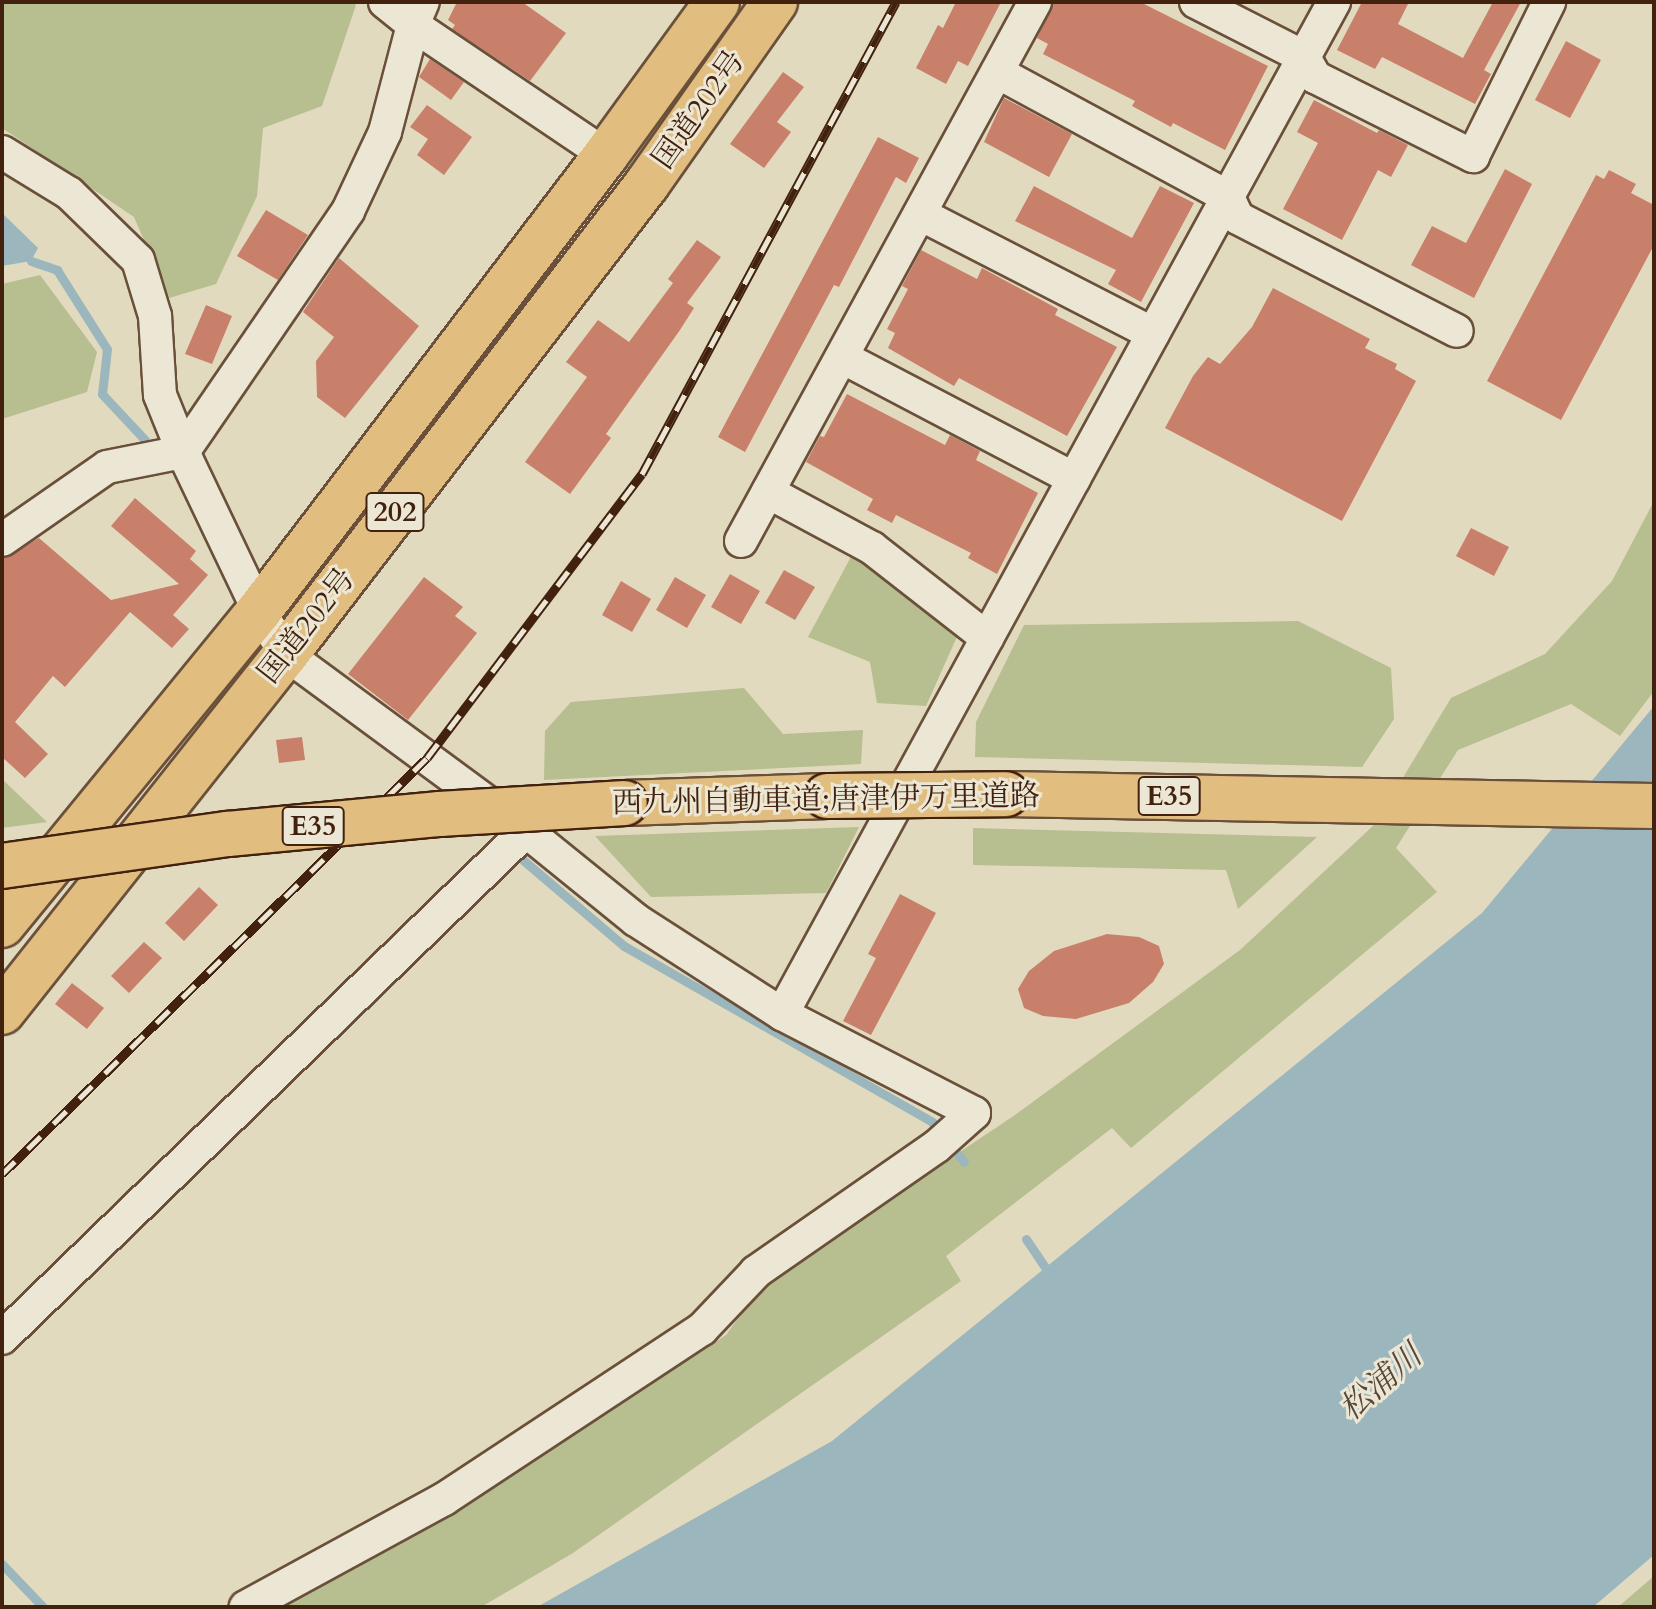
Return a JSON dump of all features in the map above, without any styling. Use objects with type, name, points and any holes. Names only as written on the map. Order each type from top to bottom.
[{"type":"highway","name":"国道202号","points":[[2,925],[259,611],[606,155],[717,2]]},
{"type":"highway","name":"国道202号","points":[[2,1012],[286,654],[647,184],[775,2]]},
{"type":"highway","name":"西九州自動車道;唐津伊万里道路","points":[[2,866],[228,834],[440,814],[625,803],[1006,794],[1654,806]]},
{"type":"street","points":[[385,2],[418,14],[606,155]]},
{"type":"street","points":[[741,541],[1035,2]]},
{"type":"street","points":[[1196,2],[1304,57],[1315,77],[1473,156],[1549,2]]},
{"type":"street","points":[[782,1014],[1334,2]]},
{"type":"street","points":[[2,540],[107,467],[183,452],[348,211],[385,132],[418,14]]},
{"type":"street","points":[[997,72],[1228,197],[1238,218],[1457,331]]},
{"type":"street","points":[[2,152],[69,193],[138,260],[155,316],[160,395],[183,452],[259,611],[286,654],[526,831],[636,920],[782,1014],[974,1113],[947,1137],[756,1272],[702,1329],[444,1499],[246,1607]]},
{"type":"street","points":[[920,214],[1153,334]]},
{"type":"street","points":[[842,357],[1074,479]]},
{"type":"street","points":[[768,492],[872,548],[987,638]]},
{"type":"street","points":[[2,1338],[526,831]]},
{"type":"green space","points":[[2,2],[353,2],[356,5],[322,106],[263,128],[257,196],[216,284],[169,298],[134,217],[2,128]]},
{"type":"green space","points":[[40,275],[97,352],[87,392],[2,419],[2,284]]},
{"type":"green space","points":[[1654,501],[1654,691],[1620,736],[1571,704],[1458,750],[1396,848],[1437,892],[1131,1148],[1112,1128],[946,1256],[961,1281],[573,1553],[481,1607],[280,1607],[481,1496],[726,1335],[764,1283],[1015,1115],[1240,950],[1375,824],[1451,698],[1545,654],[1612,581]]},
{"type":"green space","points":[[853,553],[960,630],[926,706],[877,703],[870,662],[808,637]]},
{"type":"green space","points":[[1298,621],[1391,668],[1394,719],[1362,767],[975,757],[976,722],[1024,625]]},
{"type":"green space","points":[[744,688],[783,734],[863,730],[861,764],[544,780],[545,731],[571,702]]},
{"type":"green space","points":[[2,779],[47,822],[2,828]]},
{"type":"green space","points":[[859,827],[826,893],[651,897],[595,836]]},
{"type":"green space","points":[[973,828],[1317,837],[1238,909],[1226,870],[973,865]]},
{"type":"green space","points":[[1654,1576],[1654,1607],[1618,1607]]},
{"type":"water","points":[[2,213],[38,248],[31,261],[2,266]]},
{"type":"water","name":"松浦川","points":[[1654,706],[1654,1555],[1593,1607],[537,1607],[832,1441],[1482,913]]},
{"type":"building","points":[[457,2],[522,2],[566,33],[530,81],[452,29],[455,25],[448,20]]},
{"type":"building","points":[[956,2],[1001,2],[968,66],[958,61],[946,84],[916,68],[938,25],[943,28]]},
{"type":"building","points":[[1054,2],[1140,2],[1268,66],[1225,150],[1173,123],[1171,127],[1132,106],[1135,101],[1043,54],[1048,44],[1037,38]]},
{"type":"building","points":[[1362,2],[1409,2],[1398,24],[1463,58],[1493,2],[1521,2],[1484,70],[1491,74],[1475,104],[1382,57],[1375,69],[1337,50]]},
{"type":"building","points":[[1566,41],[1601,60],[1570,118],[1535,100]]},
{"type":"building","points":[[430,59],[464,82],[451,100],[419,77]]},
{"type":"building","points":[[783,72],[804,87],[777,122],[791,132],[764,168],[730,144]]},
{"type":"building","points":[[1004,98],[1072,134],[1049,177],[984,142]]},
{"type":"building","points":[[1314,100],[1377,133],[1379,130],[1408,145],[1391,177],[1378,170],[1342,240],[1283,209],[1318,143],[1297,132]]},
{"type":"building","points":[[427,105],[472,137],[444,175],[417,155],[428,139],[410,127]]},
{"type":"building","points":[[878,137],[919,158],[906,183],[896,177],[839,287],[834,285],[745,452],[718,437]]},
{"type":"building","points":[[1505,169],[1532,184],[1474,298],[1411,265],[1432,226],[1466,243]]},
{"type":"building","points":[[1609,170],[1636,184],[1631,193],[1654,205],[1654,245],[1561,420],[1487,381],[1596,175],[1604,179]]},
{"type":"building","points":[[1034,186],[1132,238],[1160,186],[1194,203],[1141,302],[1108,284],[1116,270],[1015,221]]},
{"type":"building","points":[[266,210],[308,235],[278,280],[237,256]]},
{"type":"building","points":[[697,240],[721,257],[687,303],[694,308],[680,330],[606,434],[611,438],[570,494],[525,462],[587,377],[566,362],[598,320],[629,342],[673,283],[668,279]]},
{"type":"building","points":[[921,250],[977,279],[982,268],[1058,309],[1055,315],[1117,347],[1067,436],[959,378],[954,386],[888,348],[895,333],[887,329],[908,289],[902,286]]},
{"type":"building","points":[[339,258],[419,326],[345,418],[317,397],[316,361],[334,337],[303,312]]},
{"type":"building","points":[[1273,288],[1370,339],[1365,348],[1397,364],[1395,369],[1416,381],[1342,521],[1165,428],[1193,376],[1208,357],[1220,364],[1252,327]]},
{"type":"building","points":[[206,305],[232,316],[212,364],[185,354]]},
{"type":"building","points":[[847,394],[945,445],[950,435],[980,451],[976,460],[1038,493],[997,574],[968,558],[971,553],[896,515],[892,523],[867,510],[873,499],[806,462],[820,436],[824,437]]},
{"type":"building","points":[[135,498],[196,551],[190,559],[208,575],[173,615],[189,629],[172,648],[130,612],[65,687],[53,676],[15,722],[48,754],[25,778],[2,757],[2,559],[39,538],[111,600],[179,584],[111,526]]},
{"type":"building","points":[[1471,528],[1509,547],[1494,576],[1456,556]]},
{"type":"building","points":[[784,570],[815,587],[795,620],[765,603]]},
{"type":"building","points":[[730,574],[760,591],[741,624],[711,607]]},
{"type":"building","points":[[424,577],[463,607],[455,616],[477,633],[408,720],[348,674]]},
{"type":"building","points":[[675,577],[706,595],[687,628],[656,610]]},
{"type":"building","points":[[621,581],[651,599],[632,632],[602,615]]},
{"type":"building","points":[[302,737],[305,760],[279,763],[276,740]]},
{"type":"building","points":[[199,887],[218,905],[184,941],[165,923]]},
{"type":"building","points":[[900,894],[936,913],[871,1035],[843,1021],[876,958],[868,954]]},
{"type":"building","points":[[1107,934],[1139,937],[1159,946],[1164,964],[1153,982],[1129,1003],[1076,1019],[1043,1016],[1024,1008],[1018,989],[1029,971],[1054,951]]},
{"type":"building","points":[[144,942],[162,958],[129,993],[111,976]]},
{"type":"building","points":[[72,983],[104,1008],[87,1029],[55,1004]]},
{"type":"waterway","points":[[31,261],[57,270],[107,349],[102,394],[145,440]]},
{"type":"waterway","points":[[523,860],[624,946],[932,1122],[964,1162]]},
{"type":"waterway","points":[[1026,1239],[1051,1276]]},
{"type":"waterway","points":[[2,1564],[43,1607]]},
{"type":"railway","points":[[2,1174],[427,758],[642,474],[896,2]]}]
